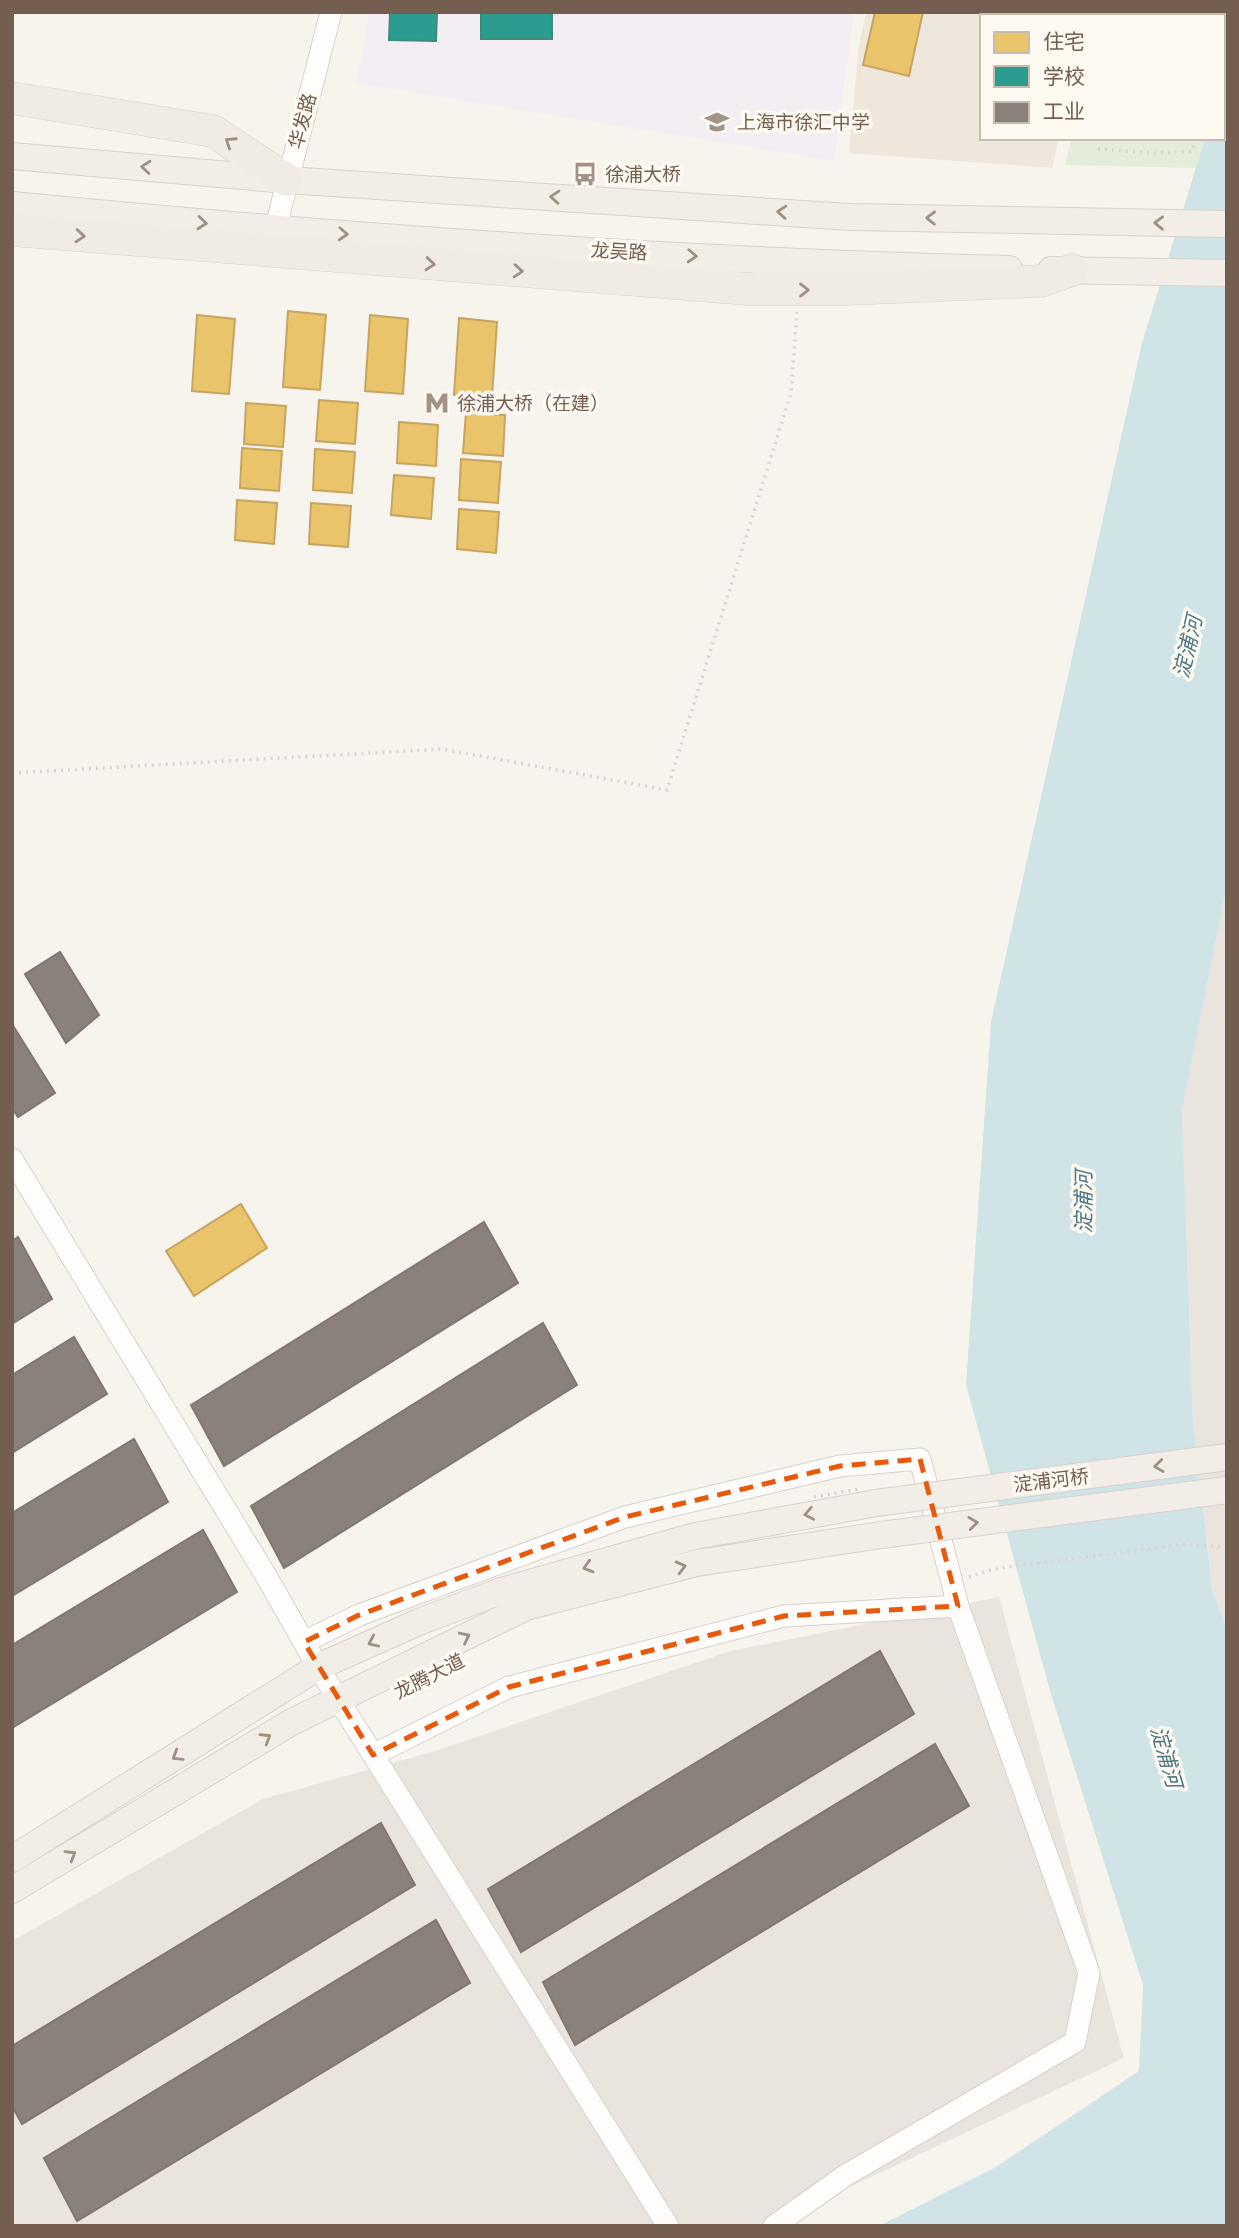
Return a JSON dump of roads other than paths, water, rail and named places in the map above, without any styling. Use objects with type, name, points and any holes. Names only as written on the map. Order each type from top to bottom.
[{"type":"highway","points":[[12,98],[213,131],[287,180]]},
{"type":"highway","points":[[12,230],[698,286],[798,290],[848,277],[1041,281],[1072,270]]},
{"type":"main road","points":[[12,156],[287,180],[850,217],[1227,224]]},
{"type":"main road","name":"龙吴路","points":[[12,205],[275,230],[848,277]]},
{"type":"main road","points":[[1072,270],[1227,273]]},
{"type":"main road","name":"淀浦河桥","points":[[318,1667],[421,1621],[501,1591],[695,1536],[876,1503],[1227,1457]]},
{"type":"main road","name":"淀浦河桥","points":[[881,1535],[1227,1490]]},
{"type":"main road","name":"龙腾大道","points":[[12,1890],[290,1723],[526,1607],[697,1563],[881,1535]]},
{"type":"main road","points":[[12,1859],[318,1667]]},
{"type":"street","name":"华发路","points":[[275,230],[331,12]]},
{"type":"street","points":[[12,1159],[318,1667],[668,2226]]},
{"type":"street","points":[[304,1642],[359,1615],[625,1517],[840,1466],[920,1459],[958,1606],[1088,1973],[1075,2042],[846,2175],[774,2226]]},
{"type":"street","points":[[373,1755],[509,1687],[771,1619],[958,1606]]},
{"type":"water","name":"淀浦河","points":[[1227,68],[1227,885],[1182,1111],[1193,1420],[1212,1590],[1227,1627],[1227,2226],[879,2226],[996,2167],[1139,2071],[1143,1985],[1051,1694],[966,1385],[991,1022],[1142,343],[1204,140],[1225,140]]},
{"type":"place","name":"上海市徐汇中学","points":[[717,122]]},
{"type":"place","name":"徐浦大桥","points":[[585,174]]},
{"type":"place","name":"徐浦大桥（在建）","points":[[437,403]]}]
